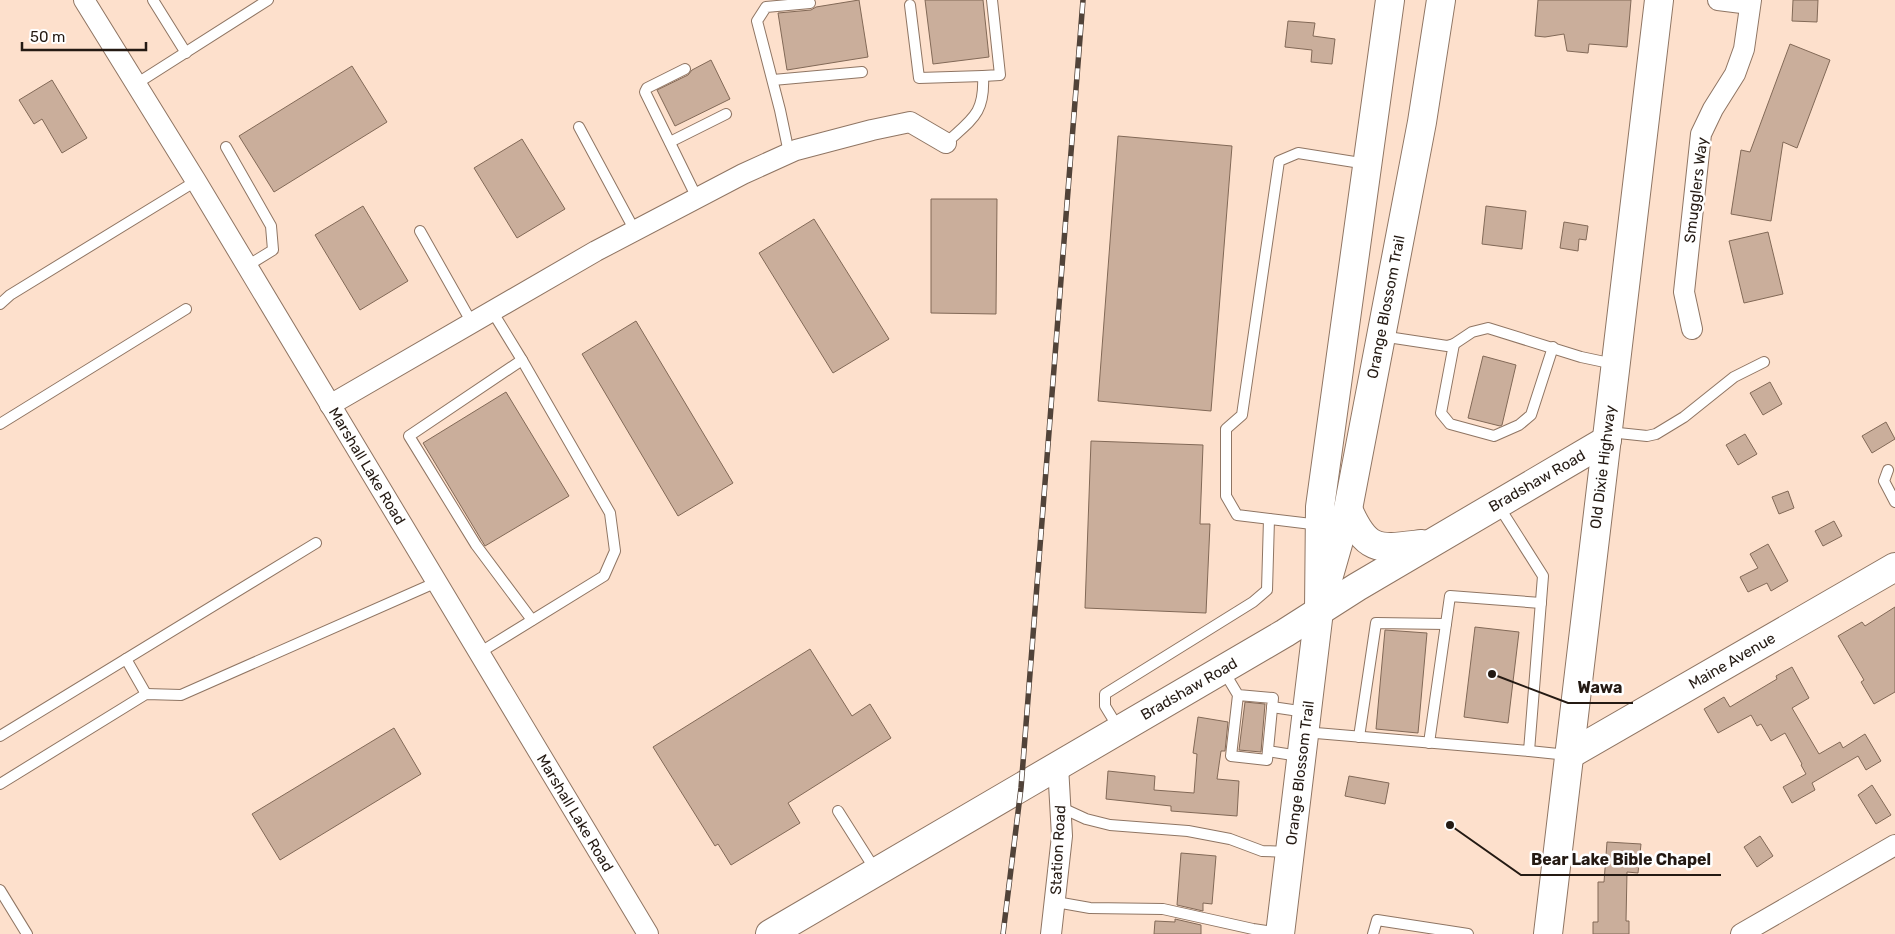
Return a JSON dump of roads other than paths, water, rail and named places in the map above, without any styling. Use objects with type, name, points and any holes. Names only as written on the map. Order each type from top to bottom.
[{"type":"street","name":"Marshall Lake Road","points":[[84,0],[196,181],[648,934]]},
{"type":"street","name":"Orange Blossom Trail","points":[[1280,934],[1319,611],[1320,507],[1390,0]]},
{"type":"street","points":[[1422,0],[1426,6],[1435,44]]},
{"type":"street","name":"Orange Blossom Trail","points":[[1319,611],[1348,509],[1422,122],[1441,0]]},
{"type":"street","name":"Old Dixie Highway","points":[[1548,934],[1659,0]]},
{"type":"street","points":[[1718,0],[1751,2]]},
{"type":"street","name":"Smugglers Way","points":[[1692,329],[1684,292],[1701,134],[1713,109],[1735,74],[1744,49],[1751,2]]},
{"type":"street","points":[[330,405],[596,251],[743,174],[789,153],[872,130],[910,122],[946,143]]},
{"type":"street","name":"Bradshaw Road","points":[[770,934],[1223,669],[1607,436]]},
{"type":"street","points":[[1348,509],[1356,528],[1369,542],[1380,547],[1431,542]]},
{"type":"street","name":"Maine Avenue","points":[[1569,755],[1895,567]]},
{"type":"street","name":"Station Road","points":[[1051,934],[1062,836],[1062,808],[1058,766]]},
{"type":"street","points":[[1741,934],[1895,845]]},
{"type":"lane","points":[[152,0],[186,53]]},
{"type":"lane","points":[[136,84],[268,0]]},
{"type":"lane","points":[[910,5],[919,78],[1000,75],[992,0]]},
{"type":"lane","points":[[789,153],[757,21],[766,7],[810,3]]},
{"type":"lane","points":[[685,69],[647,88],[645,92],[698,198]]},
{"type":"lane","points":[[772,80],[862,72]]},
{"type":"lane","points":[[946,143],[977,114],[984,92],[983,76]]},
{"type":"lane","points":[[670,142],[726,114]]},
{"type":"lane","points":[[579,127],[635,231]]},
{"type":"lane","points":[[226,147],[271,226],[273,250],[247,266]]},
{"type":"lane","points":[[1320,524],[1236,515],[1226,496],[1226,429],[1242,414],[1279,161],[1298,154],[1368,164]]},
{"type":"lane","points":[[0,304],[10,295],[196,181]]},
{"type":"lane","points":[[420,231],[472,322]]},
{"type":"lane","points":[[0,424],[186,309]]},
{"type":"lane","points":[[479,653],[604,576],[615,551],[610,513],[492,311]]},
{"type":"lane","points":[[1380,336],[1440,346],[1454,344],[1472,332],[1488,328],[1581,357],[1616,365]]},
{"type":"lane","points":[[1454,344],[1441,413],[1450,424],[1494,436],[1519,425],[1531,415],[1553,348]]},
{"type":"lane","points":[[522,360],[409,436],[476,545],[532,620]]},
{"type":"lane","points":[[1607,436],[1647,436],[1656,434],[1684,417],[1734,377],[1764,362]]},
{"type":"lane","points":[[1888,470],[1884,481],[1895,502]]},
{"type":"lane","points":[[1497,504],[1543,576],[1529,751]]},
{"type":"lane","points":[[1120,730],[1105,706],[1105,694],[1253,602],[1267,590],[1269,519]]},
{"type":"lane","points":[[0,736],[316,543]]},
{"type":"lane","points":[[0,784],[146,694],[181,696],[437,582]]},
{"type":"lane","points":[[1429,743],[1450,596],[1541,603]]},
{"type":"lane","points":[[1358,737],[1376,623],[1446,624]]},
{"type":"lane","points":[[126,659],[146,694]]},
{"type":"lane","points":[[1223,669],[1238,695],[1240,716],[1237,737],[1230,756],[1268,760],[1266,740],[1273,698],[1238,695]]},
{"type":"lane","points":[[1272,707],[1304,733]]},
{"type":"lane","points":[[1268,751],[1304,733],[1569,755]]},
{"type":"lane","points":[[1062,808],[1086,819],[1110,825],[1188,831],[1230,839],[1262,851],[1290,852]]},
{"type":"lane","points":[[838,811],[877,872]]},
{"type":"lane","points":[[0,890],[27,934]]},
{"type":"lane","points":[[1056,902],[1090,908],[1163,909],[1280,934]]},
{"type":"lane","points":[[1373,934],[1377,920],[1468,934]]},
{"type":"lane","points":[[1226,934],[1228,923]]},
{"type":"railway","points":[[1003,934],[1021,788],[1083,0]]},
{"type":"place","name":"Wawa","points":[[1492,674]]},
{"type":"place","name":"Bear Lake Bible Chapel","points":[[1450,825]]}]
